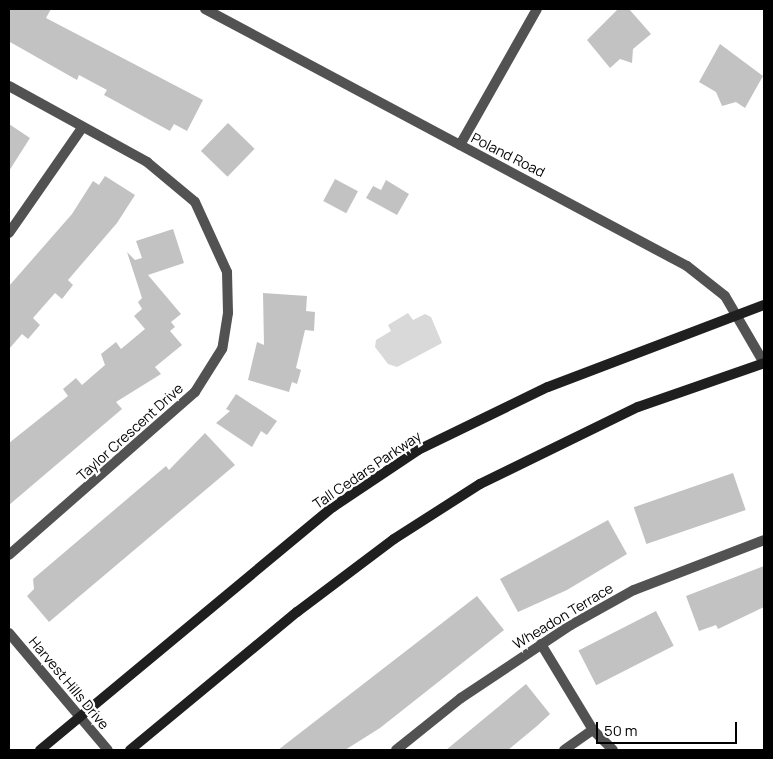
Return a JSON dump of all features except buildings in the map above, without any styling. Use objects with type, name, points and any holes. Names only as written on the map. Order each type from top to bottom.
[{"type":"main road","name":"Tall Cedars Parkway","points":[[40,750],[333,507],[418,450],[548,387],[738,313],[764,305]]},
{"type":"main road","points":[[130,750],[297,612],[394,539],[480,484],[638,407],[764,363]]},
{"type":"street","name":"Poland Road","points":[[205,9],[687,266],[708,281],[738,313],[764,363]]},
{"type":"street","points":[[460,145],[537,9]]},
{"type":"street","name":"Taylor Crescent Drive","points":[[9,86],[82,128],[147,162],[195,202],[227,272],[222,349],[195,392],[9,555]]},
{"type":"street","points":[[9,233],[82,128]]},
{"type":"street","name":"Wheadon Terrace","points":[[396,750],[461,698],[541,644],[634,590],[764,540]]},
{"type":"street","name":"Harvest Hills Drive","points":[[9,633],[108,750]]},
{"type":"street","points":[[541,644],[593,730],[613,750]]},
{"type":"street","points":[[564,750],[593,730]]},
{"type":"shaded area","points":[[408,313],[413,320],[425,314],[431,317],[442,343],[397,367],[388,364],[375,347],[376,340],[391,331],[388,325]]}]
